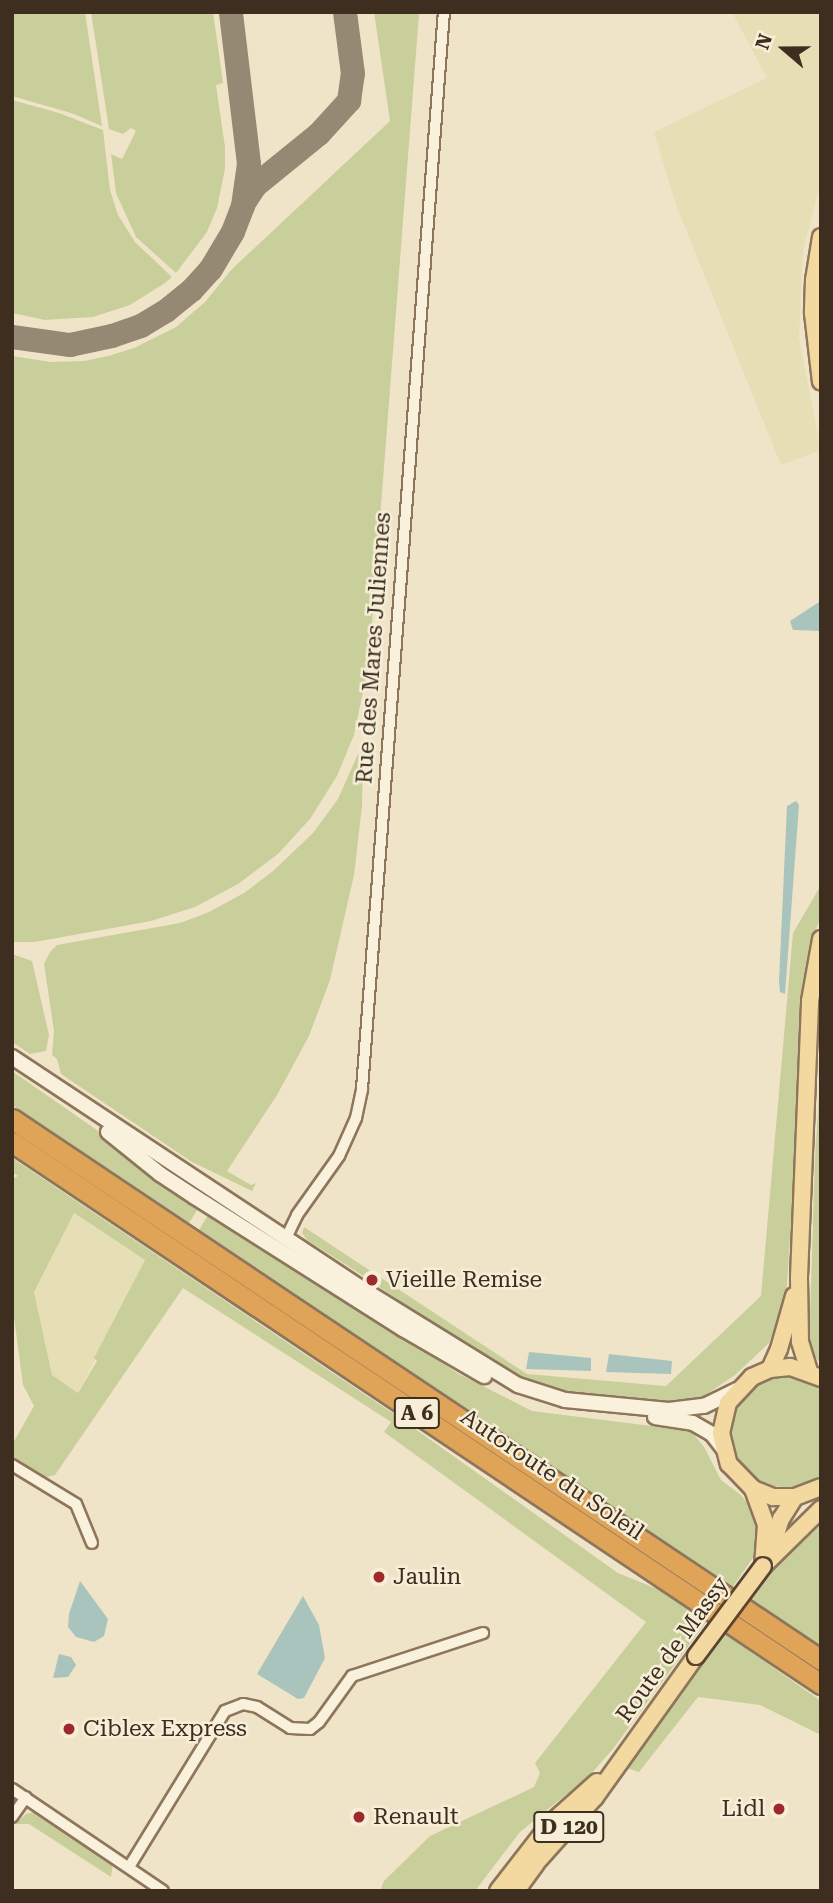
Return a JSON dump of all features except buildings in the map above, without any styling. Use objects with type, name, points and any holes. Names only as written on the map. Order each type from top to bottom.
[{"type":"highway","name":"Autoroute du Soleil","points":[[12,1119],[821,1660]]},
{"type":"highway","name":"Autoroute du Soleil","points":[[12,1142],[821,1684]]},
{"type":"main road","points":[[821,237],[814,280],[813,313],[821,382]]},
{"type":"main road","points":[[815,1374],[800,1342],[799,1277],[810,1001],[821,939]]},
{"type":"main road","points":[[12,1057],[496,1373],[543,1395],[565,1400],[691,1410],[737,1390],[752,1377],[770,1369],[790,1367],[815,1374]]},
{"type":"main road","points":[[12,1065],[97,1123],[160,1174],[403,1329],[525,1398],[563,1408],[693,1423],[712,1434],[723,1448],[734,1471],[753,1489],[773,1497],[795,1497],[821,1487]]},
{"type":"main road","points":[[770,1369],[779,1349],[799,1277]]},
{"type":"main road","points":[[723,1448],[723,1417],[737,1390]]},
{"type":"main road","points":[[753,1489],[766,1525],[762,1566]]},
{"type":"main road","name":"Route de Massy","points":[[516,1891],[536,1863],[595,1797],[762,1566],[776,1541],[781,1519],[795,1497]]},
{"type":"main road","name":"D 120","points":[[762,1566],[821,1509]]},
{"type":"main road","name":"Route de Massy","points":[[498,1891],[550,1824],[620,1761]]},
{"type":"street","name":"Rue des Mares Juliennes","points":[[286,1238],[296,1215],[339,1156],[356,1118],[362,1089],[444,12]]},
{"type":"street","points":[[286,1238],[299,1263]]},
{"type":"street","points":[[12,1465],[76,1504],[92,1543]]},
{"type":"street","points":[[129,1867],[225,1711],[243,1704],[257,1707],[290,1728],[301,1731],[310,1729],[319,1722],[352,1675],[483,1633]]},
{"type":"street","points":[[12,1788],[163,1891]]},
{"type":"street","points":[[12,1817],[26,1797]]},
{"type":"shaded area","points":[[732,12],[821,12],[821,181],[803,251],[799,338],[821,450],[781,465],[676,205],[654,132],[767,78]]},
{"type":"shaded area","points":[[73,1213],[145,1260],[78,1393],[52,1375],[34,1292]]},
{"type":"green space","points":[[12,12],[85,12],[102,126],[71,113],[12,96]]},
{"type":"green space","points":[[91,12],[213,12],[223,83],[216,85],[225,147],[225,169],[217,208],[207,232],[176,273],[136,237],[116,193],[111,154],[122,159],[136,131],[131,128],[123,134],[109,129]]},
{"type":"green space","points":[[374,12],[419,14],[369,662],[354,735],[337,776],[310,819],[278,854],[238,884],[195,907],[151,921],[35,942],[12,942],[12,356],[51,362],[84,361],[108,356],[134,348],[176,327],[205,302],[232,269],[390,121]]},
{"type":"green space","points":[[12,100],[59,113],[103,130],[110,190],[118,215],[135,242],[172,277],[130,305],[93,317],[45,320],[12,313]]},
{"type":"green space","points":[[363,753],[362,806],[354,875],[330,980],[309,1036],[277,1095],[227,1171],[251,1185],[256,1183],[252,1191],[192,1162],[61,1074],[57,1059],[52,1055],[54,1031],[44,964],[57,945],[180,923],[209,912],[244,893],[273,871],[313,833],[338,799],[358,754]]},
{"type":"green space","points":[[821,885],[821,917],[809,945],[786,1300],[769,1343],[735,1375],[704,1396],[678,1405],[555,1393],[527,1384],[462,1344],[375,1284],[376,1281],[370,1277],[368,1279],[307,1240],[302,1233],[304,1227],[527,1374],[666,1386],[761,1296],[793,933]]},
{"type":"green space","points":[[12,954],[32,961],[49,1035],[46,1051],[30,1054],[12,1042]]},
{"type":"green space","points":[[821,1067],[821,1364],[809,1350],[815,1157]]},
{"type":"green space","points":[[12,1071],[114,1142],[149,1175],[199,1207],[189,1223],[12,1105]]},
{"type":"green space","points":[[12,1158],[397,1416],[618,1573],[660,1590],[706,1622],[613,1749],[589,1776],[520,1832],[475,1891],[380,1891],[384,1881],[430,1836],[534,1787],[540,1773],[535,1763],[646,1622],[384,1432],[391,1422],[183,1288],[55,1475],[43,1478],[12,1457],[12,1445],[34,1406],[23,1385],[12,1302],[12,1179],[18,1176],[12,1172]],"holes":[[[74,1213],[145,1260],[94,1358],[97,1361],[78,1393],[52,1375],[34,1292]]]},
{"type":"green space","points":[[210,1212],[459,1374],[532,1411],[691,1431],[704,1447],[721,1480],[741,1495],[753,1510],[757,1530],[755,1555],[732,1588],[199,1230]]},
{"type":"green space","points":[[790,1377],[808,1381],[821,1389],[821,1475],[809,1483],[792,1488],[773,1486],[756,1479],[742,1467],[733,1450],[731,1432],[734,1413],[743,1398],[756,1386],[772,1378]]},
{"type":"green space","points":[[821,1525],[821,1650],[750,1600],[774,1568]]},
{"type":"green space","points":[[725,1634],[821,1701],[821,1735],[760,1705],[698,1697],[639,1772],[627,1768]]},
{"type":"green space","points":[[35,1812],[46,1816],[113,1862],[111,1877],[29,1824],[15,1824],[26,1814]]},
{"type":"water","points":[[819,602],[821,631],[793,630],[790,621]]},
{"type":"water","points":[[796,801],[799,805],[785,994],[780,992],[779,981],[787,806]]},
{"type":"water","points":[[529,1352],[591,1358],[591,1371],[526,1369]]},
{"type":"water","points":[[609,1354],[672,1361],[671,1374],[606,1372]]},
{"type":"water","points":[[80,1581],[108,1619],[104,1636],[94,1642],[76,1637],[68,1627],[69,1614]]},
{"type":"water","points":[[303,1596],[319,1625],[325,1658],[304,1698],[298,1699],[257,1674]]},
{"type":"water","points":[[59,1654],[71,1657],[76,1665],[68,1677],[53,1678]]},
{"type":"taxiway","points":[[12,337],[70,345],[112,336],[141,326],[166,311],[192,290],[211,269],[233,232],[243,206],[249,164],[231,12]]},
{"type":"taxiway","points":[[244,203],[255,186],[319,134],[349,101],[353,74],[345,12]]},
{"type":"place","name":"Vieille Remise","points":[[372,1280]]},
{"type":"place","name":"Jaulin","points":[[379,1577]]},
{"type":"place","name":"Ciblex Express","points":[[69,1729]]},
{"type":"place","name":"Lidl","points":[[779,1809]]},
{"type":"place","name":"Renault","points":[[359,1817]]}]
